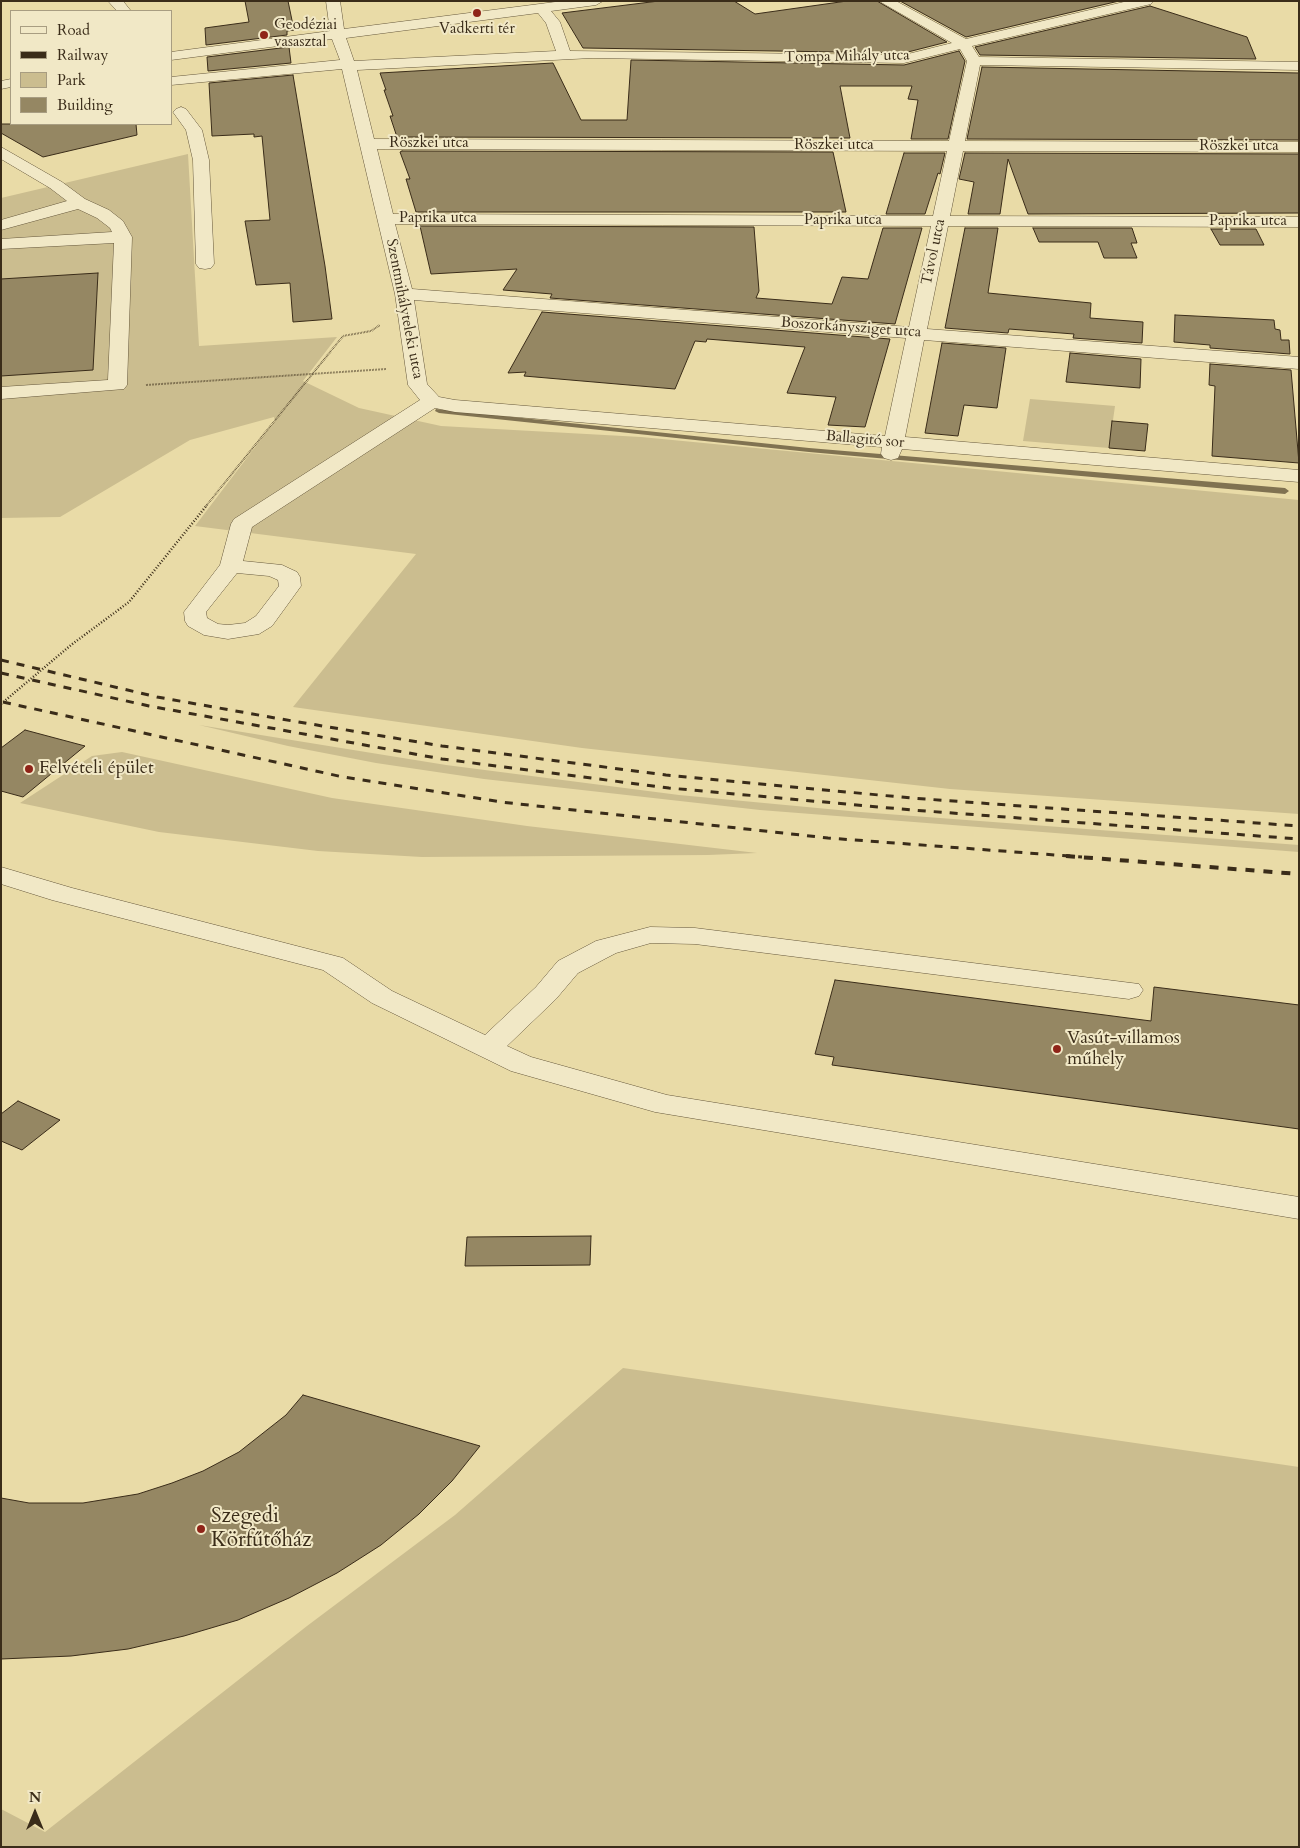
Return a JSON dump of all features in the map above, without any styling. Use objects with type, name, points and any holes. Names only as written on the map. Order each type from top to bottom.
[{"type":"street","points":[[333,1],[338,35],[349,48],[349,65]]},
{"type":"street","points":[[177,55],[596,1]]},
{"type":"street","points":[[886,1],[964,44],[974,61],[1299,66]]},
{"type":"street","name":"Tompa Mihály utca","points":[[564,55],[904,59],[1146,1]]},
{"type":"street","points":[[172,82],[244,73],[349,65],[564,55],[546,23],[542,8]]},
{"type":"street","name":"Távol utca","points":[[892,448],[918,333],[974,61]]},
{"type":"street","name":"Szentmihályteleki utca","points":[[349,65],[405,301],[418,385],[432,401]]},
{"type":"street","points":[[172,84],[194,130],[201,160],[205,264]]},
{"type":"street","name":"Röszkei utca","points":[[368,144],[1299,147]]},
{"type":"street","points":[[1,152],[56,185],[79,203],[103,214],[117,225],[123,237],[118,385],[1,393]]},
{"type":"street","points":[[1,225],[79,203]]},
{"type":"street","name":"Paprika utca","points":[[386,219],[1299,222]]},
{"type":"street","points":[[1,244],[123,237]]},
{"type":"street","name":"Boszorkánysziget utca","points":[[405,301],[918,333],[1299,363]]},
{"type":"street","points":[[231,566],[242,524],[432,401]]},
{"type":"street","name":"Ballagitó sor","points":[[432,401],[455,406],[567,418],[1114,468],[1299,476]]},
{"type":"street","points":[[1,875],[62,894],[333,964],[382,998],[521,1064],[666,1105],[1299,1208]]},
{"type":"street","points":[[488,1048],[546,993],[568,967],[606,947],[650,935],[694,936],[1129,990]]},
{"type":"path","points":[[1,704],[71,645],[129,602],[343,336],[371,331],[405,301]]},
{"type":"path","points":[[118,385],[415,367]]},
{"type":"green space","points":[[188,154],[199,346],[337,337],[303,381],[359,408],[441,426],[641,437],[1299,500],[1299,814],[950,789],[582,748],[293,707],[416,554],[195,526],[275,421],[274,417],[190,440],[60,517],[1,518],[1,198]]},
{"type":"green space","points":[[1030,399],[1115,406],[1109,448],[1023,441]]},
{"type":"green space","points":[[199,725],[446,765],[679,795],[860,812],[1299,845],[1299,852],[760,810],[484,779],[376,763],[288,746]]},
{"type":"green space","points":[[122,752],[332,798],[527,826],[757,853],[422,857],[318,851],[159,832],[20,803],[92,756]]},
{"type":"green space","points":[[623,1368],[1299,1467],[1299,1847],[1,1847],[1,1809],[45,1832],[307,1626],[455,1515]]},
{"type":"building","points":[[245,1],[288,1],[294,30],[287,31],[287,35],[206,45],[205,28],[249,22]]},
{"type":"building","points":[[659,1],[734,1],[755,14],[847,1],[877,1],[947,42],[904,53],[583,48],[562,13]]},
{"type":"building","points":[[900,1],[1119,1],[966,37]]},
{"type":"building","points":[[1150,6],[1247,37],[1256,59],[980,55],[975,47]]},
{"type":"building","points":[[289,47],[291,63],[208,71],[207,57]]},
{"type":"building","points":[[959,51],[965,61],[948,139],[911,139],[918,100],[908,99],[912,86],[840,86],[850,138],[397,137],[390,116],[393,116],[380,73],[553,63],[581,120],[627,120],[631,60],[904,65]]},
{"type":"building","points":[[982,67],[1299,73],[1299,140],[967,139]]},
{"type":"building","points":[[293,75],[332,319],[293,322],[290,283],[256,285],[245,221],[270,220],[262,136],[254,137],[254,134],[212,136],[209,83]]},
{"type":"building","points":[[1,124],[136,125],[137,135],[43,157],[1,133]]},
{"type":"building","points":[[400,152],[833,152],[846,212],[416,212],[406,179],[410,179]]},
{"type":"building","points":[[904,153],[945,153],[940,174],[938,173],[925,214],[886,214]]},
{"type":"building","points":[[965,153],[1299,154],[1299,213],[1028,214],[1008,159],[1000,214],[968,214],[974,182],[959,179]]},
{"type":"building","points":[[420,226],[754,227],[759,291],[756,298],[832,304],[842,277],[868,279],[883,228],[922,228],[895,324],[550,298],[552,294],[503,290],[517,269],[431,274]]},
{"type":"building","points":[[965,228],[998,228],[988,293],[1091,303],[1090,318],[1143,322],[1142,343],[1073,338],[1074,334],[1009,329],[1008,333],[945,328]]},
{"type":"building","points":[[1033,228],[1132,228],[1137,243],[1131,243],[1137,258],[1104,258],[1098,242],[1039,242]]},
{"type":"building","points":[[1211,229],[1256,229],[1264,245],[1220,245]]},
{"type":"building","points":[[98,273],[93,370],[1,376],[1,279]]},
{"type":"building","points":[[542,312],[890,339],[865,427],[828,425],[836,397],[787,393],[805,347],[707,339],[706,342],[695,341],[675,389],[524,376],[526,372],[508,373]]},
{"type":"building","points":[[1175,315],[1274,320],[1275,329],[1280,330],[1281,340],[1289,340],[1290,354],[1210,348],[1210,345],[1174,342]]},
{"type":"building","points":[[942,343],[1006,348],[997,408],[964,405],[958,436],[925,433]]},
{"type":"building","points":[[1070,353],[1141,359],[1140,388],[1066,382]]},
{"type":"building","points":[[1210,364],[1291,370],[1299,463],[1212,456],[1215,386],[1209,385]]},
{"type":"building","points":[[1112,421],[1148,424],[1145,451],[1109,448]]},
{"type":"building","name":"Felvételi épület","points":[[25,730],[85,746],[23,797],[1,791],[1,748]]},
{"type":"building","name":"Vasút-villamos műhely","points":[[835,980],[1151,1021],[1154,987],[1299,1005],[1299,1129],[832,1065],[834,1057],[815,1054]]},
{"type":"building","points":[[18,1101],[60,1120],[22,1150],[1,1141],[1,1114]]},
{"type":"building","points":[[591,1236],[590,1265],[465,1266],[467,1237]]},
{"type":"building","name":"Szegedi Körfűtőház","points":[[303,1395],[480,1446],[452,1481],[419,1514],[381,1545],[337,1573],[289,1598],[238,1620],[184,1636],[128,1649],[71,1656],[1,1659],[1,1498],[29,1503],[83,1503],[138,1494],[172,1483],[203,1471],[239,1452],[286,1415]]},
{"type":"waterway","points":[[439,411],[809,450],[1285,491]]},
{"type":"railway","points":[[1,660],[157,697],[281,719],[442,746],[666,775],[911,798],[1299,826]]},
{"type":"railway","points":[[1,673],[149,706],[442,759],[669,788],[912,810],[1299,839]]},
{"type":"railway","points":[[3,702],[343,777],[501,802],[828,838],[1082,857]]},
{"type":"railway","points":[[1066,856],[1299,874]]},
{"type":"place","name":"Vadkerti tér","points":[[477,13]]},
{"type":"place","name":"Geodéziai vasasztal","points":[[264,35]]},
{"type":"place","name":"Felvételi épület","points":[[29,769]]},
{"type":"place","name":"Vasút-villamos műhely","points":[[1057,1049]]},
{"type":"place","name":"Szegedi Körfűtőház","points":[[201,1529]]}]
